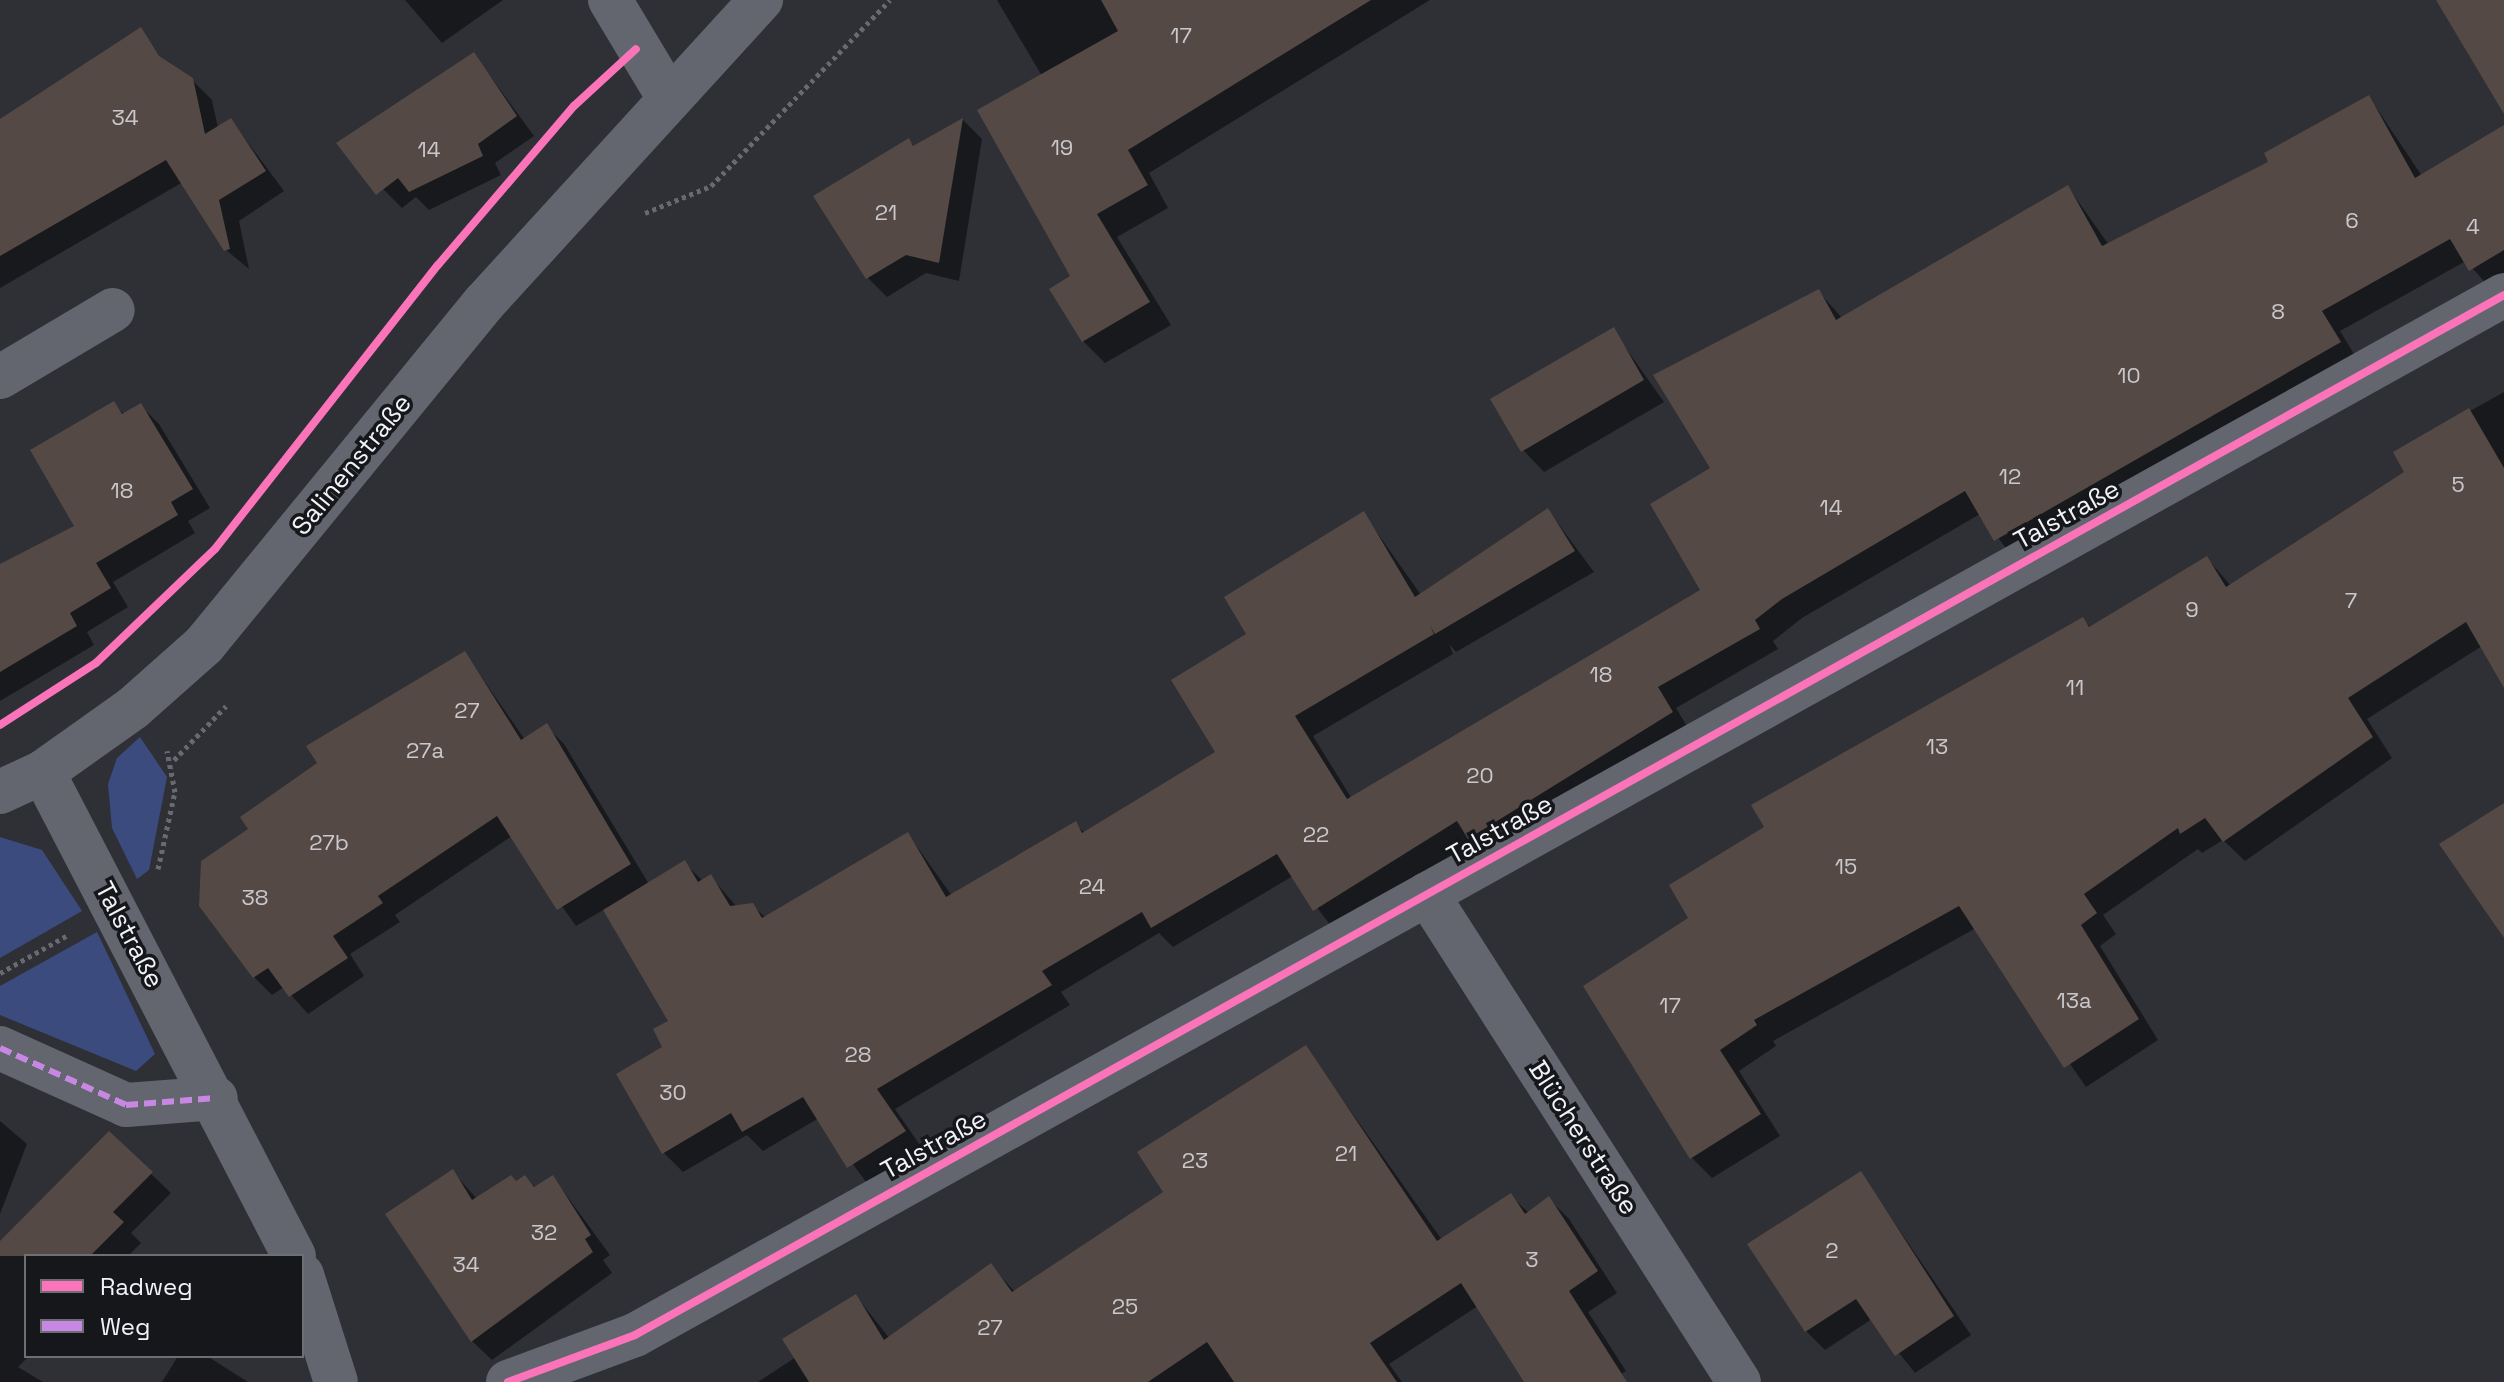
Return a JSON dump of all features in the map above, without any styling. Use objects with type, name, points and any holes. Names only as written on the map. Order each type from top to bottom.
[{"type":"street","points":[[610,0],[669,98]]},
{"type":"street","name":"Salinenstraße","points":[[0,792],[43,772],[204,645],[484,303],[761,0]]},
{"type":"street","name":"Talstraße","points":[[508,1382],[635,1335],[2504,295]]},
{"type":"street","points":[[0,377],[113,310]]},
{"type":"street","name":"Talstraße","points":[[43,772],[216,1098],[293,1254]]},
{"type":"street","name":"Blücherstraße","points":[[1427,894],[1739,1382]]},
{"type":"street","points":[[0,1048],[126,1105],[216,1098]]},
{"type":"street","points":[[304,1281],[336,1382]]},
{"type":"path","points":[[630,218],[711,186],[890,0]]},
{"type":"path","points":[[174,760],[234,696]]},
{"type":"path","points":[[154,885],[175,792],[174,760],[160,741]]},
{"type":"path","points":[[0,973],[78,929]]},
{"type":"shaded area","points":[[140,737],[167,777],[149,870],[137,879],[112,828],[108,784],[117,758]]},
{"type":"shaded area","points":[[0,837],[42,850],[82,911],[0,958]]},
{"type":"shaded area","points":[[97,932],[155,1054],[136,1071],[0,1015],[0,986]]},
{"type":"building","points":[[1101,0],[1371,0],[1128,150],[1148,185],[1097,214],[1150,302],[1082,342],[1049,289],[1070,276],[977,110],[1118,31]]},
{"type":"building","points":[[2436,0],[2504,0],[2504,114]]},
{"type":"building","points":[[141,27],[159,56],[193,78],[205,134],[231,118],[266,171],[219,200],[230,249],[224,251],[166,160],[0,256],[0,119]]},
{"type":"building","points":[[474,52],[517,116],[478,144],[483,156],[409,192],[398,178],[376,195],[336,143]]},
{"type":"building","points":[[2369,95],[2415,178],[2504,125],[2504,250],[2469,271],[2450,239],[2322,311],[2341,342],[1994,541],[1965,491],[1782,599],[1755,620],[1760,629],[1658,687],[1673,712],[1468,839],[1457,821],[1313,911],[1277,854],[1151,928],[1142,912],[1042,971],[1052,985],[877,1089],[906,1131],[847,1168],[803,1097],[742,1132],[731,1113],[662,1154],[616,1074],[662,1047],[653,1029],[668,1021],[603,910],[685,860],[698,882],[711,874],[730,906],[753,903],[762,918],[908,832],[946,897],[1076,821],[1082,833],[1215,752],[1171,680],[1246,634],[1224,597],[1364,511],[1415,597],[1548,508],[1575,551],[1435,634],[1430,626],[1434,634],[1295,716],[1347,799],[1700,590],[1650,504],[1710,468],[1653,375],[1819,289],[1836,320],[2068,185],[2102,246],[2268,162],[2264,153]]},
{"type":"building","points":[[963,118],[939,263],[906,255],[866,279],[813,196],[909,138],[913,146]]},
{"type":"building","points":[[1614,327],[1644,380],[1521,452],[1490,399]]},
{"type":"building","points":[[114,401],[122,414],[141,403],[193,489],[171,502],[178,515],[96,563],[111,588],[70,613],[77,626],[0,672],[0,564],[74,526],[30,450]]},
{"type":"building","points":[[2469,408],[2504,468],[2504,688],[2466,622],[2348,698],[2373,737],[2223,842],[2205,818],[2180,834],[2178,828],[2084,894],[2097,913],[2081,925],[2139,1019],[2064,1068],[1959,906],[1754,1020],[1757,1025],[1720,1050],[1761,1114],[1690,1159],[1583,986],[1688,918],[1669,885],[1764,827],[1751,805],[2083,617],[2089,627],[2207,556],[2226,587],[2404,472],[2393,452]]},
{"type":"building","points":[[465,651],[521,740],[547,723],[631,864],[557,910],[497,816],[378,896],[383,903],[333,936],[348,958],[289,997],[268,968],[253,978],[199,906],[201,861],[248,829],[240,817],[317,763],[306,746]]},
{"type":"building","points":[[2504,803],[2504,938],[2439,844]]},
{"type":"building","points":[[1306,1045],[1437,1241],[1511,1193],[1525,1214],[1549,1196],[1598,1271],[1569,1291],[1627,1382],[1524,1382],[1461,1283],[1370,1343],[1397,1382],[1234,1382],[1207,1342],[1148,1382],[809,1382],[782,1339],[856,1294],[884,1340],[991,1263],[1012,1292],[1163,1192],[1137,1152]]},
{"type":"building","points":[[109,1131],[153,1172],[113,1212],[124,1222],[92,1254],[0,1256],[0,1241]]},
{"type":"building","points":[[453,1169],[472,1200],[511,1175],[516,1181],[525,1175],[534,1187],[553,1175],[591,1235],[585,1239],[593,1252],[471,1342],[385,1214]]},
{"type":"building","points":[[1861,1171],[1954,1316],[1895,1356],[1856,1299],[1805,1332],[1747,1244]]},
{"type":"marked path","points":[[0,1048],[126,1105],[216,1098]]},
{"type":"cycle path","points":[[0,725],[96,663],[215,549],[438,265],[574,106],[636,49]]},
{"type":"cycle path","points":[[508,1382],[635,1335],[2504,295]]}]
